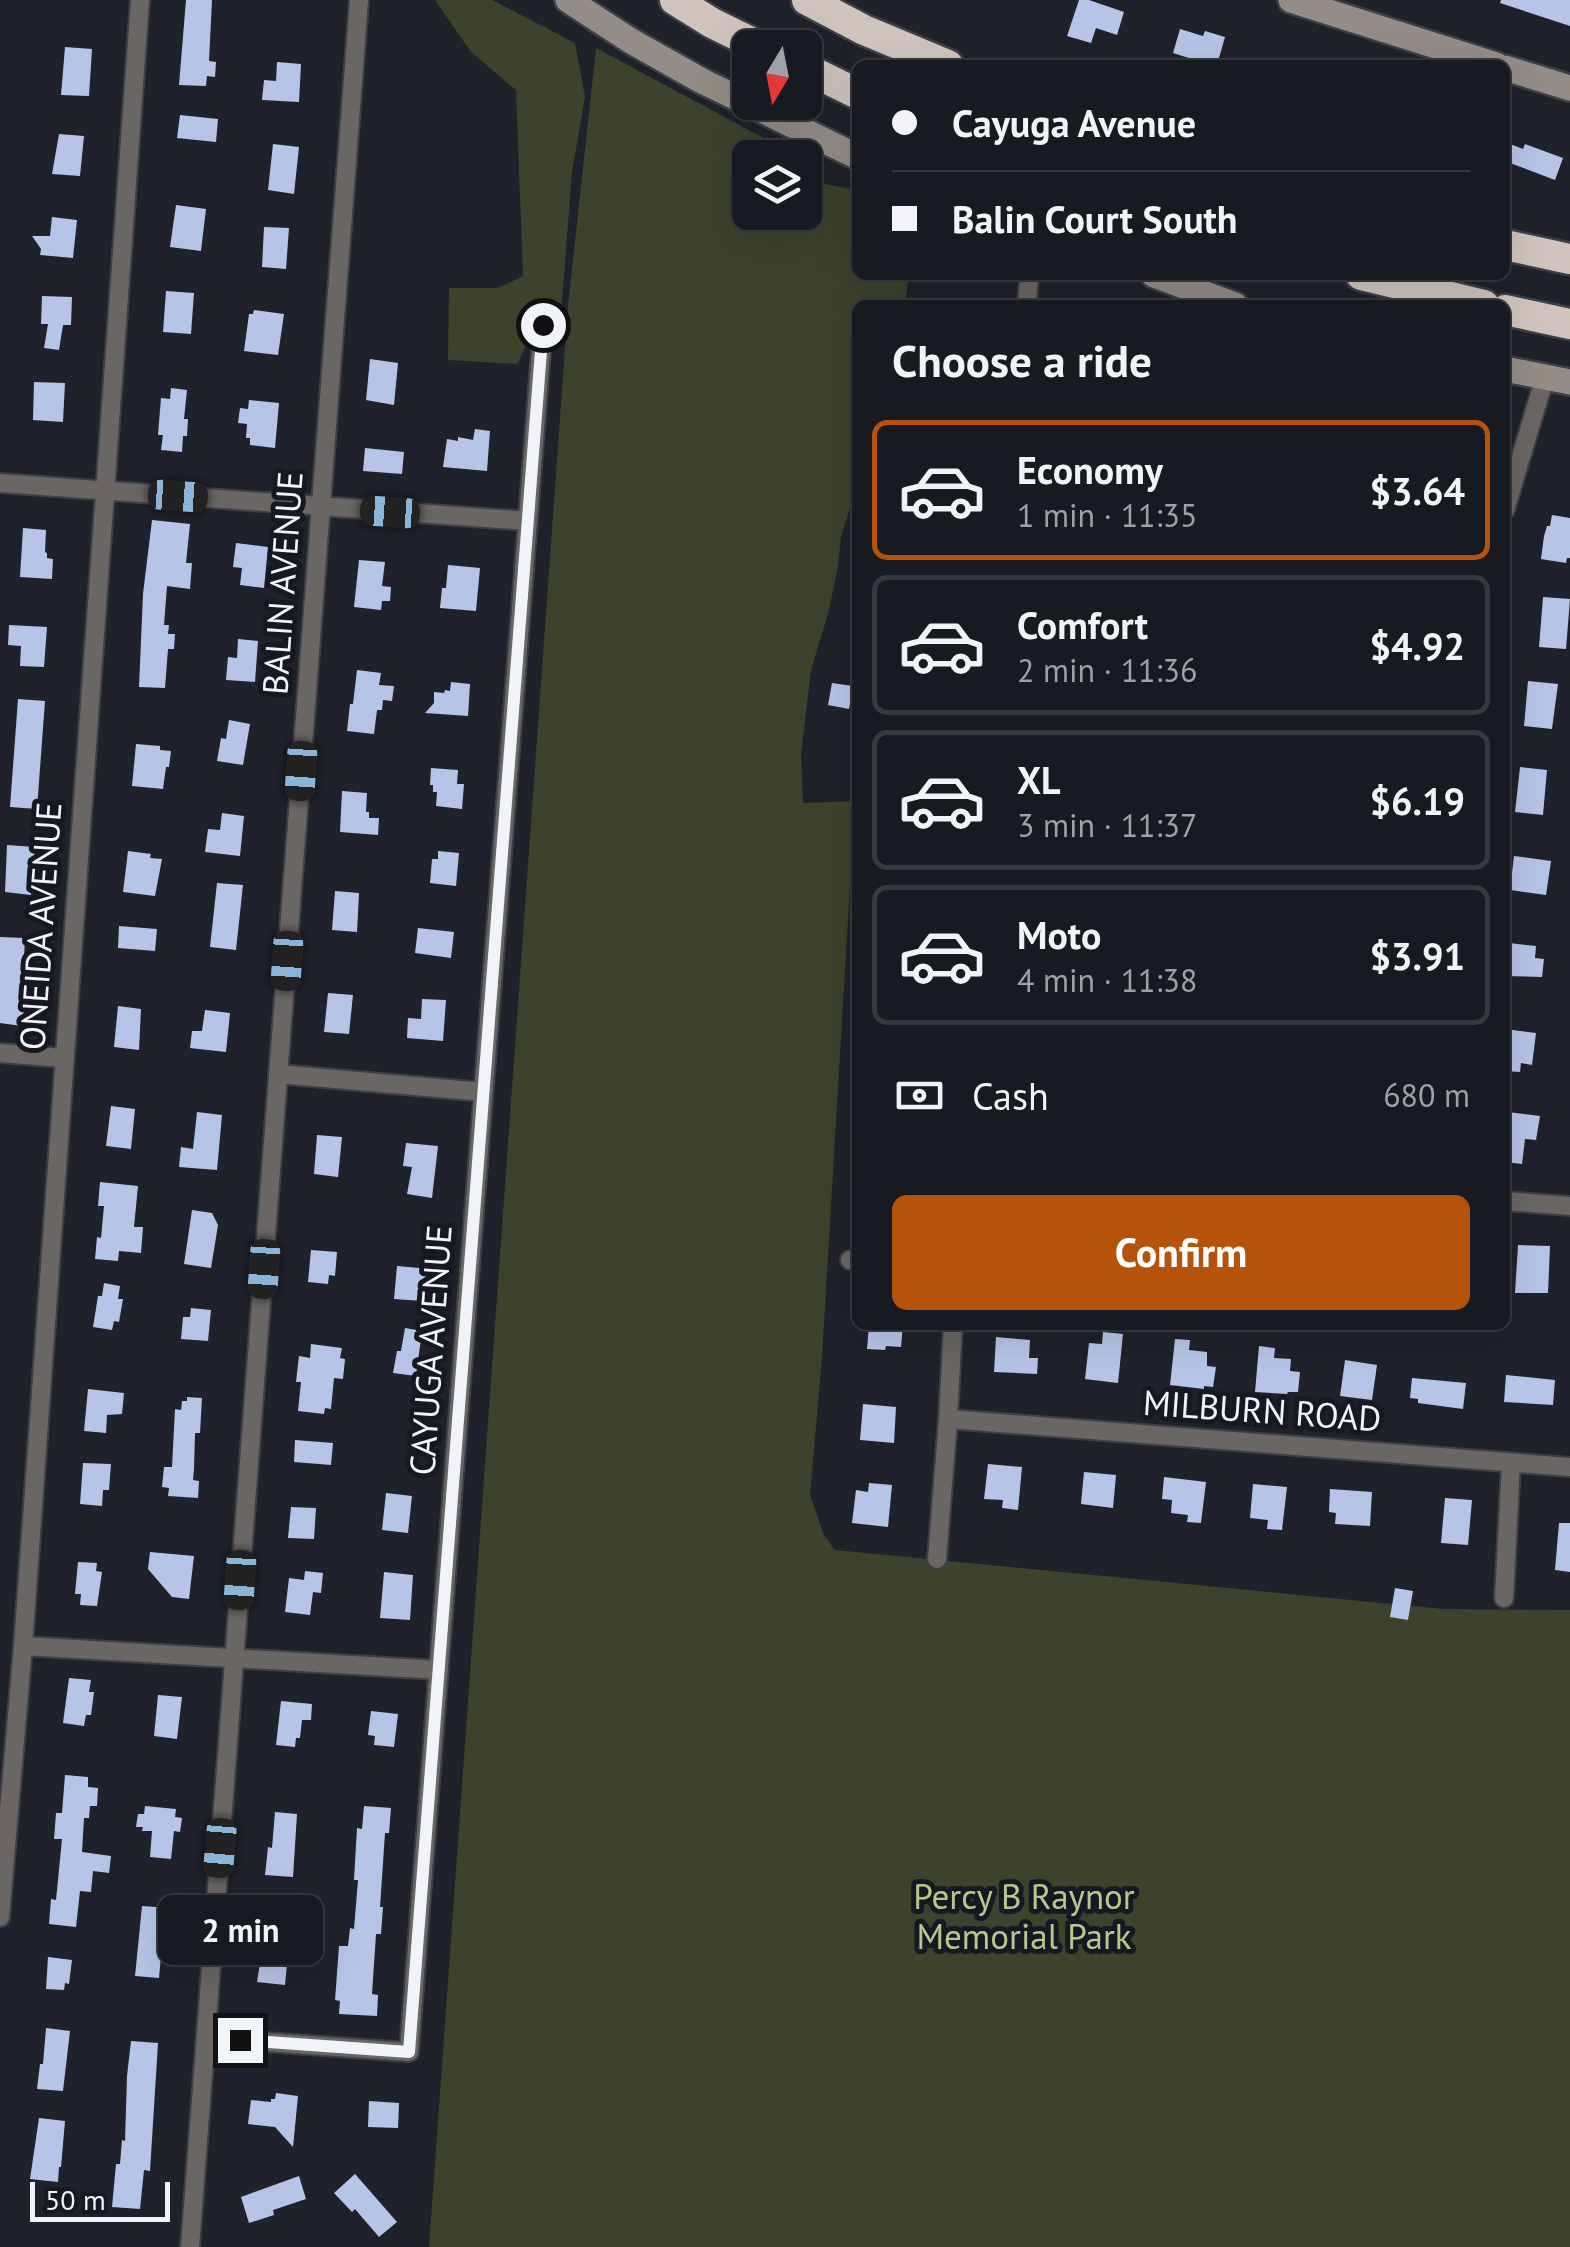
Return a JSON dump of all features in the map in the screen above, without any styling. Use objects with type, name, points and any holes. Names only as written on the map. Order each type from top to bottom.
[{"type":"highway","points":[[676,0],[732,32]]},
{"type":"highway","points":[[807,0],[864,30],[936,60]]},
{"type":"highway","points":[[822,76],[852,91]]},
{"type":"highway","points":[[1510,246],[1570,259]]},
{"type":"highway","points":[[1382,280],[1464,300]]},
{"type":"highway","points":[[1510,311],[1570,324]]},
{"type":"street","name":"ONEIDA AVENUE","points":[[0,1917],[140,0]]},
{"type":"street","name":"BALIN AVENUE","points":[[190,2247],[359,0]]},
{"type":"street","points":[[568,0],[702,81],[852,155]]},
{"type":"street","points":[[1291,0],[1480,60]]},
{"type":"street","points":[[1510,70],[1570,88]]},
{"type":"street","points":[[1168,280],[1222,300]]},
{"type":"street","points":[[0,484],[528,521],[543,325]]},
{"type":"street","points":[[1510,371],[1557,379],[1510,497]]},
{"type":"street","name":"CAYUGA AVENUE","points":[[206,2038],[409,2052],[528,521]]},
{"type":"street","points":[[0,1053],[63,1058]]},
{"type":"street","points":[[278,1074],[484,1092]]},
{"type":"street","points":[[1510,1201],[1570,1206]]},
{"type":"street","points":[[936,1559],[953,1330]]},
{"type":"street","name":"MILBURN ROAD","points":[[948,1419],[1570,1467]]},
{"type":"street","points":[[1504,1598],[1511,1463]]},
{"type":"street","points":[[22,1646],[438,1670]]},
{"type":"green space","points":[[435,0],[492,0],[575,43],[585,97],[572,172],[561,314],[534,330],[517,364],[448,360],[449,288],[498,288],[523,276],[516,90],[471,52]]},
{"type":"green space","name":"Percy B Raynor Memorial Park","points":[[596,48],[767,140],[732,140],[732,230],[822,230],[822,184],[852,189],[852,280],[908,280],[906,300],[852,300],[852,501],[841,537],[828,614],[811,670],[801,754],[803,803],[852,801],[822,1358],[810,1495],[824,1535],[835,1550],[1444,1609],[1570,1610],[1570,2247],[429,2247],[568,306]]},
{"type":"building","points":[[186,0],[212,0],[209,61],[216,62],[215,77],[207,76],[206,86],[179,85]]},
{"type":"building","points":[[1079,0],[1124,12],[1117,35],[1096,28],[1091,43],[1067,36]]},
{"type":"building","points":[[1570,0],[1570,26],[1500,3]]},
{"type":"building","points":[[1180,29],[1225,37],[1218,60],[1195,60],[1173,53]]},
{"type":"building","points":[[65,47],[92,49],[89,96],[61,95]]},
{"type":"building","points":[[277,62],[301,64],[299,102],[262,100],[264,80],[276,81]]},
{"type":"building","points":[[180,115],[218,119],[216,142],[177,138]]},
{"type":"building","points":[[59,134],[84,136],[80,176],[52,174]]},
{"type":"building","points":[[273,144],[299,147],[294,194],[268,190]]},
{"type":"building","points":[[1510,144],[1523,149],[1525,144],[1563,158],[1555,180],[1510,163]]},
{"type":"building","points":[[176,205],[206,209],[201,251],[170,247]]},
{"type":"building","points":[[52,217],[77,220],[73,258],[40,255],[41,249],[32,236],[50,236]]},
{"type":"building","points":[[264,227],[289,228],[286,269],[262,267]]},
{"type":"building","points":[[166,291],[194,293],[191,334],[163,332]]},
{"type":"building","points":[[42,296],[72,297],[71,325],[63,325],[59,350],[44,348],[48,324],[41,324]]},
{"type":"building","points":[[254,310],[284,314],[278,355],[244,351],[249,314]]},
{"type":"building","points":[[370,359],[398,363],[394,405],[366,400]]},
{"type":"building","points":[[34,382],[65,383],[63,422],[33,420]]},
{"type":"building","points":[[171,388],[187,390],[187,436],[183,436],[182,452],[161,450],[163,435],[158,435],[161,398],[170,399]]},
{"type":"building","points":[[249,400],[279,403],[275,448],[250,445],[250,438],[246,438],[247,424],[238,423],[240,408],[248,409]]},
{"type":"building","points":[[475,429],[490,431],[487,471],[443,467],[447,439],[473,440]]},
{"type":"building","points":[[365,448],[404,452],[402,474],[363,471]]},
{"type":"building","points":[[1552,515],[1570,518],[1570,558],[1566,563],[1541,559]]},
{"type":"building","points":[[152,520],[190,524],[186,563],[192,563],[190,589],[167,586],[164,625],[169,625],[168,634],[175,634],[174,649],[168,649],[165,688],[139,687],[143,594]]},
{"type":"building","points":[[23,528],[46,530],[45,552],[47,558],[53,559],[52,579],[20,577]]},
{"type":"building","points":[[236,543],[268,547],[264,588],[240,585],[242,568],[233,567]]},
{"type":"building","points":[[359,560],[385,562],[382,586],[391,587],[390,601],[382,601],[381,610],[354,607]]},
{"type":"building","points":[[448,565],[480,568],[476,611],[440,608]]},
{"type":"building","points":[[1543,597],[1570,599],[1566,649],[1539,647]]},
{"type":"building","points":[[9,625],[47,627],[44,667],[20,666],[21,646],[8,645]]},
{"type":"building","points":[[238,639],[258,641],[255,682],[226,680],[228,657],[237,658]]},
{"type":"building","points":[[357,670],[381,673],[379,685],[394,686],[392,701],[383,700],[382,710],[377,710],[374,734],[347,731]]},
{"type":"building","points":[[1528,681],[1558,684],[1552,729],[1524,726]]},
{"type":"building","points":[[451,682],[470,684],[468,716],[425,713],[434,703],[434,692],[450,691]]},
{"type":"building","points":[[832,683],[852,686],[849,709],[828,705]]},
{"type":"building","points":[[18,699],[45,701],[37,809],[10,807]]},
{"type":"building","points":[[229,720],[250,724],[243,765],[217,761]]},
{"type":"building","points":[[136,744],[171,751],[163,789],[132,786]]},
{"type":"building","points":[[1520,767],[1547,770],[1543,815],[1515,812]]},
{"type":"building","points":[[431,768],[458,770],[457,784],[464,784],[462,809],[436,806],[437,792],[430,785]]},
{"type":"building","points":[[342,791],[367,793],[366,812],[369,818],[379,818],[378,835],[340,832]]},
{"type":"building","points":[[222,813],[244,816],[240,856],[205,852],[208,829],[220,830]]},
{"type":"building","points":[[7,845],[35,847],[31,895],[5,892]]},
{"type":"building","points":[[128,851],[162,859],[155,896],[123,892]]},
{"type":"building","points":[[438,851],[459,853],[456,886],[430,883],[432,859],[438,859]]},
{"type":"building","points":[[1514,856],[1551,861],[1546,895],[1510,890]]},
{"type":"building","points":[[217,883],[243,885],[236,950],[210,947]]},
{"type":"building","points":[[335,891],[359,893],[357,932],[332,930]]},
{"type":"building","points":[[119,926],[157,929],[155,951],[118,948]]},
{"type":"building","points":[[418,928],[454,932],[451,958],[415,953]]},
{"type":"building","points":[[0,937],[25,938],[22,1026],[0,1023]]},
{"type":"building","points":[[1510,943],[1536,946],[1535,958],[1544,959],[1542,977],[1510,976]]},
{"type":"building","points":[[328,993],[353,995],[349,1034],[324,1032]]},
{"type":"building","points":[[422,999],[446,1000],[443,1041],[407,1038],[408,1018],[421,1019]]},
{"type":"building","points":[[118,1006],[141,1009],[139,1050],[114,1047]]},
{"type":"building","points":[[205,1010],[230,1013],[226,1052],[190,1048],[192,1031],[202,1031]]},
{"type":"building","points":[[1510,1030],[1536,1033],[1532,1065],[1521,1063],[1520,1072],[1510,1071]]},
{"type":"building","points":[[111,1106],[135,1109],[131,1149],[106,1146]]},
{"type":"building","points":[[197,1112],[222,1115],[217,1170],[179,1167],[181,1147],[193,1149]]},
{"type":"building","points":[[1510,1112],[1540,1116],[1536,1140],[1525,1139],[1522,1164],[1510,1163]]},
{"type":"building","points":[[317,1135],[342,1137],[338,1177],[314,1174]]},
{"type":"building","points":[[406,1143],[438,1146],[432,1198],[407,1194],[412,1167],[403,1166]]},
{"type":"building","points":[[100,1182],[138,1186],[134,1227],[143,1227],[141,1253],[119,1251],[118,1261],[95,1259],[104,1206],[98,1206]]},
{"type":"building","points":[[192,1210],[212,1213],[218,1225],[211,1268],[184,1264]]},
{"type":"building","points":[[1518,1245],[1550,1246],[1548,1293],[1515,1293]]},
{"type":"building","points":[[311,1250],[337,1252],[335,1276],[329,1275],[328,1284],[308,1282]]},
{"type":"building","points":[[397,1266],[431,1269],[429,1291],[424,1290],[423,1301],[394,1299]]},
{"type":"building","points":[[104,1283],[120,1286],[118,1299],[123,1299],[119,1322],[114,1321],[112,1330],[93,1327]]},
{"type":"building","points":[[191,1308],[211,1310],[208,1341],[181,1339],[183,1317],[190,1317]]},
{"type":"building","points":[[405,1328],[422,1331],[416,1376],[393,1373]]},
{"type":"building","points":[[869,1330],[903,1330],[901,1347],[867,1349]]},
{"type":"building","points":[[1103,1332],[1123,1334],[1118,1383],[1085,1379],[1089,1343],[1102,1344]]},
{"type":"building","points":[[996,1337],[1030,1340],[1029,1358],[1038,1358],[1037,1374],[994,1372]]},
{"type":"building","points":[[1175,1339],[1190,1340],[1189,1350],[1207,1352],[1207,1366],[1216,1367],[1213,1387],[1170,1385]]},
{"type":"building","points":[[311,1344],[342,1348],[340,1358],[345,1359],[343,1379],[334,1378],[331,1409],[325,1408],[324,1414],[298,1411],[299,1356],[310,1358]]},
{"type":"building","points":[[1259,1346],[1275,1348],[1274,1358],[1291,1359],[1290,1371],[1300,1372],[1298,1392],[1255,1392]]},
{"type":"building","points":[[1345,1360],[1377,1365],[1372,1400],[1340,1396]]},
{"type":"building","points":[[1506,1375],[1555,1380],[1553,1405],[1504,1402]]},
{"type":"building","points":[[1412,1378],[1466,1383],[1463,1409],[1418,1403],[1418,1399],[1410,1398]]},
{"type":"building","points":[[88,1389],[124,1393],[122,1414],[107,1415],[106,1433],[84,1431]]},
{"type":"building","points":[[187,1397],[202,1398],[200,1433],[195,1433],[193,1480],[199,1481],[198,1498],[168,1496],[169,1488],[162,1487],[164,1467],[172,1467],[175,1409],[181,1410]]},
{"type":"building","points":[[863,1404],[896,1407],[894,1443],[860,1440]]},
{"type":"building","points":[[295,1440],[333,1443],[331,1465],[294,1462]]},
{"type":"building","points":[[83,1463],[111,1464],[109,1490],[103,1490],[102,1506],[80,1504]]},
{"type":"building","points":[[988,1464],[1022,1467],[1018,1510],[1002,1508],[1003,1500],[984,1499]]},
{"type":"building","points":[[1084,1472],[1116,1475],[1113,1508],[1081,1504]]},
{"type":"building","points":[[1164,1477],[1206,1482],[1201,1523],[1187,1522],[1188,1515],[1171,1513],[1172,1500],[1162,1499]]},
{"type":"building","points":[[869,1483],[892,1485],[888,1527],[852,1523],[856,1490],[868,1492]]},
{"type":"building","points":[[1253,1484],[1287,1487],[1282,1530],[1267,1529],[1268,1520],[1250,1518]]},
{"type":"building","points":[[1330,1489],[1372,1492],[1370,1526],[1335,1524],[1336,1513],[1329,1512]]},
{"type":"building","points":[[386,1493],[412,1496],[408,1533],[382,1530]]},
{"type":"building","points":[[1445,1498],[1472,1500],[1468,1545],[1441,1543]]},
{"type":"building","points":[[291,1507],[316,1508],[314,1539],[288,1538]]},
{"type":"building","points":[[1559,1523],[1570,1523],[1570,1572],[1555,1570]]},
{"type":"building","points":[[150,1552],[194,1556],[189,1599],[172,1597],[148,1569]]},
{"type":"building","points":[[78,1562],[97,1563],[96,1571],[102,1572],[97,1606],[80,1605],[81,1594],[75,1594]]},
{"type":"building","points":[[305,1571],[323,1573],[321,1593],[313,1592],[310,1615],[285,1612],[289,1578],[304,1580]]},
{"type":"building","points":[[384,1572],[413,1575],[410,1620],[380,1618]]},
{"type":"building","points":[[1395,1588],[1413,1591],[1408,1620],[1390,1617]]},
{"type":"building","points":[[69,1678],[91,1680],[91,1715],[86,1715],[84,1726],[63,1723]]},
{"type":"building","points":[[158,1695],[182,1697],[177,1739],[154,1736]]},
{"type":"building","points":[[281,1701],[312,1704],[311,1720],[302,1720],[295,1747],[276,1745]]},
{"type":"building","points":[[371,1711],[398,1714],[394,1747],[374,1745],[375,1736],[368,1735]]},
{"type":"building","points":[[65,1775],[88,1777],[88,1787],[98,1788],[97,1806],[90,1806],[89,1818],[84,1818],[82,1852],[111,1856],[109,1873],[93,1871],[91,1892],[80,1891],[76,1927],[49,1924],[51,1899],[56,1900],[62,1839],[54,1839],[56,1813],[62,1813]]},
{"type":"building","points":[[145,1806],[176,1809],[175,1817],[182,1818],[180,1832],[174,1831],[171,1859],[150,1857],[152,1831],[136,1827],[138,1814],[144,1814]]},
{"type":"building","points":[[364,1806],[391,1808],[389,1833],[385,1833],[381,1934],[376,1934],[372,1994],[378,1995],[377,2016],[339,2014],[340,2001],[335,2000],[339,1946],[348,1946],[350,1928],[354,1929],[357,1828],[362,1829]]},
{"type":"building","points":[[275,1812],[297,1814],[293,1877],[265,1875]]},
{"type":"building","points":[[142,1906],[169,1908],[159,1978],[135,1976]]},
{"type":"building","points":[[267,1919],[291,1922],[285,1985],[257,1982]]},
{"type":"building","points":[[48,1957],[72,1960],[69,1984],[65,1983],[64,1990],[46,1989]]},
{"type":"building","points":[[46,2028],[70,2031],[63,2091],[37,2089]]},
{"type":"building","points":[[131,2041],[158,2043],[150,2171],[144,2170],[140,2209],[112,2207],[116,2164],[120,2164],[122,2140],[125,2141]]},
{"type":"building","points":[[276,2093],[298,2096],[293,2147],[275,2127],[248,2124],[251,2100],[271,2102]]},
{"type":"building","points":[[369,2101],[399,2103],[398,2128],[368,2127]]},
{"type":"building","points":[[39,2118],[65,2121],[58,2182],[30,2179]]},
{"type":"building","points":[[355,2174],[397,2222],[379,2237],[355,2209],[352,2212],[334,2193]]},
{"type":"building","points":[[299,2176],[306,2199],[249,2223],[241,2197]]},
{"type":"route","points":[[240,2040],[409,2052],[543,325]]}]
